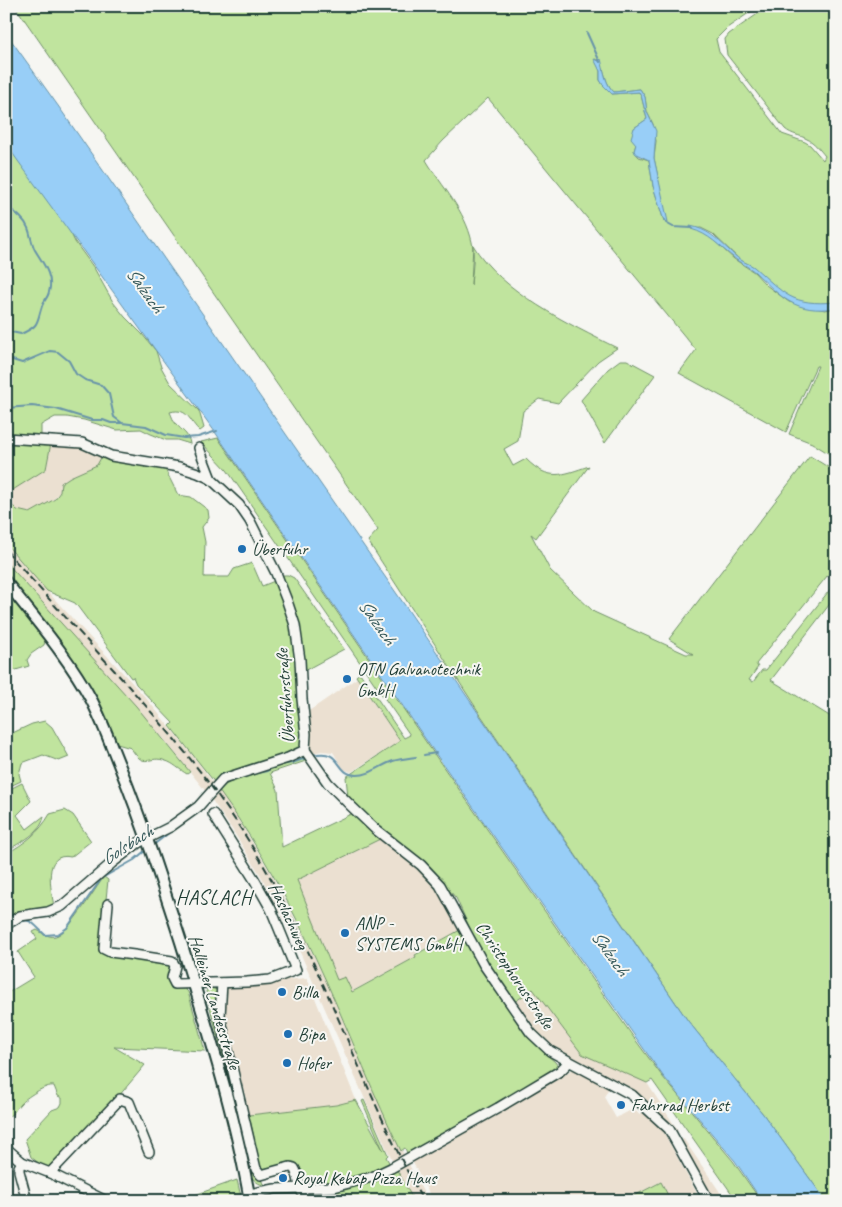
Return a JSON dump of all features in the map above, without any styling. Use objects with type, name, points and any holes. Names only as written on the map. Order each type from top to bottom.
[{"type":"main road","name":"Halleiner Landesstraße","points":[[6,582],[67,660],[92,701],[121,768],[150,844],[194,984],[223,1083],[250,1198]]},
{"type":"street","name":"Überfuhrstraße","points":[[6,438],[82,443],[112,456],[179,467],[198,473],[211,480],[238,504],[250,521],[287,600],[294,625],[300,660],[306,734],[305,750],[288,758],[223,779],[193,810],[150,844],[138,843],[62,906],[48,912],[20,916],[6,925]]},
{"type":"street","name":"Überfuhrstraße","points":[[199,448],[211,480]]},
{"type":"street","name":"Christophorusstraße","points":[[305,750],[328,783],[352,808],[375,829],[421,865],[440,885],[479,957],[531,1033],[550,1051],[632,1095],[669,1129],[709,1201]]},
{"type":"street","name":"Haslachweg","points":[[108,904],[103,945],[107,951],[172,961],[175,966],[172,978],[175,984],[270,980],[296,970],[271,909],[213,814]]},
{"type":"street","points":[[222,983],[221,1021],[256,1169],[262,1174],[290,1166],[294,1168],[299,1176],[302,1195],[307,1201]]},
{"type":"street","points":[[250,1198],[275,1189],[334,1187],[372,1177],[560,1071],[569,1062]]},
{"type":"street","points":[[50,1173],[120,1099],[129,1102],[149,1152]]},
{"type":"street","points":[[6,1148],[22,1162],[50,1173],[106,1201]]},
{"type":"street","points":[[22,1162],[19,1171],[27,1201]]},
{"type":"shaded area","points":[[51,443],[82,446],[103,454],[98,465],[61,483],[60,492],[50,503],[30,513],[17,510],[8,501],[7,493],[46,469]]},
{"type":"shaded area","points":[[6,544],[146,698],[231,807],[270,872],[304,936],[326,981],[388,1124],[428,1201],[414,1201],[398,1174],[295,941],[261,876],[233,831],[207,793],[163,738],[6,562]]},
{"type":"shaded area","points":[[357,678],[400,741],[351,772],[343,769],[333,752],[321,751],[311,754],[306,713]]},
{"type":"shaded area","points":[[382,838],[423,872],[443,895],[460,930],[415,954],[416,957],[351,992],[337,980],[296,880]]},
{"type":"shaded area","points":[[563,966],[592,1058],[647,1083],[677,1129],[680,1142],[636,1093],[548,1046],[513,1003]]},
{"type":"shaded area","points":[[307,978],[356,1100],[336,1105],[249,1115],[224,1018],[226,985]]},
{"type":"shaded area","points":[[572,1070],[577,1070],[610,1086],[604,1097],[616,1118],[633,1109],[639,1114],[645,1111],[652,1116],[663,1131],[701,1201],[671,1201],[660,1182],[624,1201],[433,1201],[412,1161]]},
{"type":"shaded area","points":[[683,1138],[724,1198],[723,1201],[711,1201],[682,1146]]},
{"type":"green space","points":[[15,6],[759,6],[727,28],[716,39],[719,52],[782,134],[810,145],[823,160],[825,156],[817,146],[785,129],[727,55],[725,39],[729,34],[769,6],[836,6],[836,302],[820,304],[802,302],[790,297],[779,290],[752,266],[740,260],[713,234],[701,228],[692,229],[710,237],[734,259],[754,272],[766,285],[789,302],[825,310],[836,308],[836,458],[812,443],[789,434],[818,366],[816,366],[786,432],[679,373],[696,350],[488,98],[426,160],[459,209],[469,230],[473,247],[473,245],[485,262],[501,278],[538,305],[617,348],[598,361],[558,403],[539,399],[523,411],[518,441],[504,449],[513,466],[526,459],[549,474],[563,474],[589,466],[536,538],[531,534],[550,570],[594,612],[686,654],[693,654],[669,639],[810,456],[836,472],[836,565],[756,664],[758,667],[749,680],[753,682],[762,670],[766,670],[836,582],[836,596],[771,680],[836,720],[836,1201],[826,1201],[763,1114],[688,1021],[480,714],[368,541],[378,530]],"holes":[[[595,59],[600,61],[607,81],[614,92],[640,89],[645,97],[647,112],[653,124],[656,141],[654,158],[667,222],[664,221],[653,186],[649,160],[639,157],[634,151],[636,144],[634,128],[647,119],[641,95],[639,92],[612,94],[600,80],[600,71]]]},
{"type":"green space","points":[[6,144],[16,153],[66,223],[75,242],[94,268],[113,302],[156,351],[161,367],[170,383],[199,411],[204,428],[200,431],[185,413],[170,412],[175,423],[187,435],[190,444],[177,440],[166,440],[141,429],[117,430],[67,417],[55,417],[41,425],[41,438],[6,436]]},
{"type":"green space","points":[[620,360],[627,360],[655,375],[605,443],[581,400],[608,369]]},
{"type":"green space","points":[[218,438],[437,758],[634,1038],[662,1076],[733,1161],[761,1201],[737,1201],[652,1080],[647,1083],[582,1054],[533,989],[513,1003],[477,944],[456,898],[424,862],[377,826],[348,797],[346,777],[400,741],[356,676],[360,673],[404,738],[410,735],[227,470],[201,442]]},
{"type":"green space","points":[[6,439],[51,443],[46,469],[8,493],[8,501],[17,510],[30,513],[55,499],[60,492],[61,483],[97,465],[103,454],[164,467],[178,495],[191,497],[208,510],[209,518],[202,527],[205,542],[204,577],[229,577],[234,569],[252,563],[262,586],[277,580],[295,637],[304,736],[300,749],[216,784],[170,726],[173,723],[136,684],[133,677],[131,678],[75,603],[47,591],[6,544]]},
{"type":"green space","points":[[6,562],[136,706],[190,772],[187,774],[171,763],[160,759],[140,759],[131,748],[117,744],[114,741],[58,641],[6,575]]},
{"type":"green space","points":[[282,575],[294,578],[344,649],[302,672],[281,577]]},
{"type":"green space","points":[[6,591],[45,641],[44,645],[31,654],[27,660],[29,666],[6,673]]},
{"type":"green space","points":[[45,721],[52,727],[69,757],[59,761],[43,755],[22,763],[19,774],[21,781],[6,788],[6,736],[32,724]]},
{"type":"green space","points":[[305,755],[309,760],[270,773],[278,790],[282,847],[353,813],[382,838],[297,880],[337,980],[345,977],[352,992],[416,957],[415,955],[460,930],[508,1007],[533,1042],[557,1066],[554,1071],[407,1153],[405,1148],[401,1151],[391,1130],[304,934],[250,836],[219,791],[229,783],[250,773]]},
{"type":"green space","points":[[22,783],[31,801],[17,815],[27,829],[44,816],[39,828],[35,832],[6,851],[6,791]]},
{"type":"green space","points":[[65,810],[73,815],[91,841],[71,857],[62,857],[56,860],[52,866],[50,882],[54,906],[6,922],[6,854],[31,837],[50,814]]},
{"type":"green space","points":[[104,877],[108,880],[101,948],[168,964],[171,967],[169,983],[172,988],[185,989],[188,992],[205,1051],[114,1047],[145,1065],[118,1097],[46,1169],[31,1157],[25,1139],[52,1110],[60,1107],[62,1098],[58,1096],[54,1086],[46,1087],[26,1098],[13,1113],[6,1117],[6,994],[34,977],[18,952],[37,939],[33,932],[37,930],[48,936],[53,936],[64,931]]},
{"type":"green space","points":[[211,988],[217,990],[254,1174],[262,1179],[266,1185],[290,1182],[288,1183],[268,1186],[259,1183],[251,1176],[229,1078],[207,996],[206,991]]},
{"type":"green space","points":[[356,1100],[383,1150],[362,1101],[364,1100],[388,1155],[386,1157],[390,1164],[365,1175],[344,1181],[308,1184],[304,1181],[302,1171],[295,1162],[265,1169],[260,1166],[249,1115],[336,1105]]},
{"type":"green space","points":[[397,1170],[414,1201],[310,1201],[305,1193],[352,1187]]},
{"type":"green space","points":[[237,1180],[242,1201],[178,1201]]},
{"type":"green space","points":[[661,1182],[671,1201],[624,1201]]},
{"type":"water","name":"Salzach","points":[[6,33],[406,607],[688,1021],[763,1114],[826,1201],[762,1201],[735,1161],[663,1076],[435,753],[215,432],[6,144]]},
{"type":"water","points":[[594,59],[599,61],[601,59],[607,81],[614,92],[640,89],[645,97],[647,112],[656,131],[654,158],[668,222],[664,221],[653,186],[649,160],[636,154],[634,151],[636,144],[631,138],[634,128],[647,119],[641,95],[639,92],[612,94],[600,80],[600,71]]},
{"type":"water","points":[[690,226],[701,229],[711,235],[737,258],[754,267],[790,296],[809,302],[836,302],[836,308],[810,309],[790,302],[709,237],[691,229]]},
{"type":"waterway","points":[[587,33],[600,62]]},
{"type":"waterway","points":[[6,206],[26,224],[34,247],[44,264],[50,280],[48,294],[34,326],[21,334],[6,331]]},
{"type":"waterway","points":[[665,220],[666,223],[673,227],[692,228]]},
{"type":"waterway","points":[[6,358],[22,363],[50,351],[58,352],[69,361],[76,374],[85,380],[101,385],[109,394],[114,417],[122,423],[146,426],[166,435],[184,438],[198,437],[217,431]]},
{"type":"waterway","points":[[6,408],[32,406],[56,409],[92,420],[121,423]]},
{"type":"waterway","name":"Golsbach","points":[[424,755],[436,753]]},
{"type":"waterway","name":"Golsbach","points":[[313,755],[329,755],[349,774],[356,775],[370,772],[393,761],[416,757]]},
{"type":"waterway","name":"Golsbach","points":[[280,765],[306,758]]},
{"type":"waterway","name":"Golsbach","points":[[252,774],[267,771],[275,766]]},
{"type":"waterway","name":"Golsbach","points":[[240,778],[247,776]]},
{"type":"waterway","name":"Golsbach","points":[[152,846],[174,829]]},
{"type":"waterway","name":"Golsbach","points":[[6,930],[19,922],[27,920],[45,935],[58,934],[67,928],[102,878],[134,860],[146,850]]},
{"type":"railway","points":[[6,550],[167,730],[226,807],[253,848],[300,934],[400,1157],[423,1201]]},
{"type":"place","name":"Überfuhr","points":[[242,549]]},
{"type":"place","name":"OTN Galvanotechnik GmbH","points":[[347,679]]},
{"type":"place","name":"ANP - SYSTEMS GmbH","points":[[345,933]]},
{"type":"place","name":"Billa","points":[[282,992]]},
{"type":"place","name":"Bipa","points":[[288,1034]]},
{"type":"place","name":"Hofer","points":[[287,1063]]},
{"type":"place","name":"Fahrrad Herbst","points":[[621,1105]]},
{"type":"place","name":"Royal Kebap Pizza Haus","points":[[283,1178]]},
{"type":"district","name":"HASLACH","points":[[214,897]]}]
